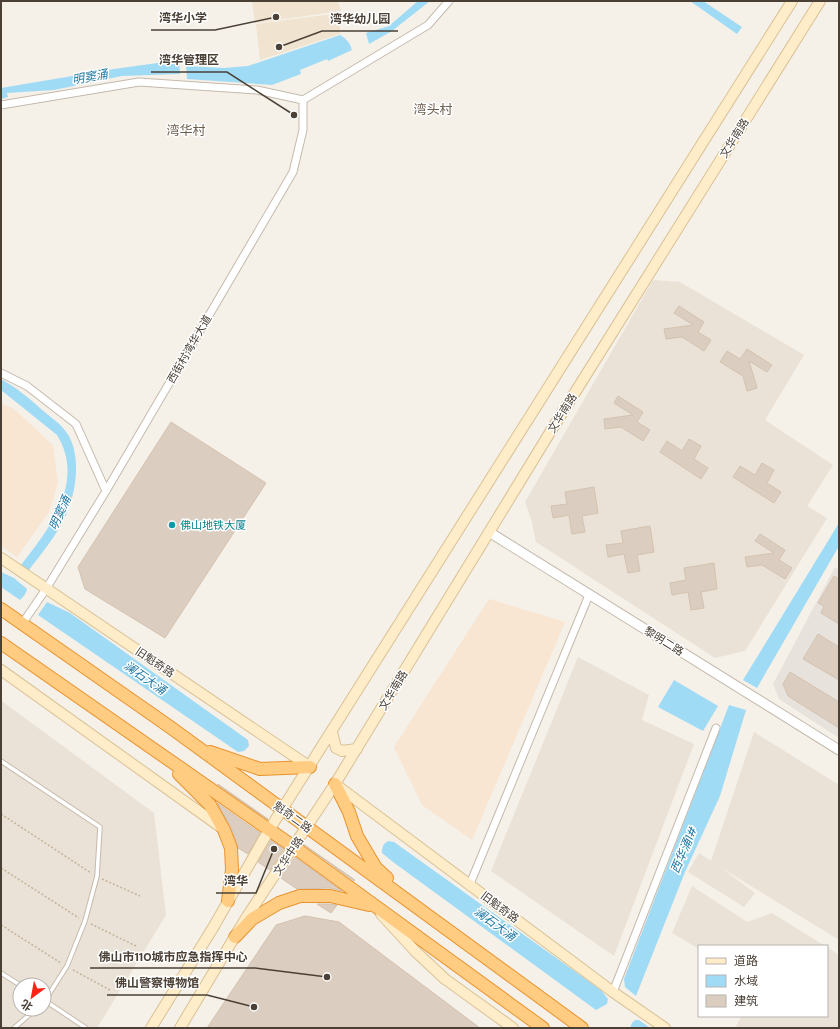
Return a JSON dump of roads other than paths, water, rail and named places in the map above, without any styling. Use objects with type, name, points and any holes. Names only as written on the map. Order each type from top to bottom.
[{"type":"highway","name":"魁奇二路","points":[[1,610],[197,747],[582,1028]]},
{"type":"highway","points":[[1,643],[294,847],[543,1028]]},
{"type":"highway","points":[[149,746],[210,806],[224,830],[231,848],[232,870],[228,901]]},
{"type":"highway","points":[[197,747],[260,769],[310,766]]},
{"type":"highway","points":[[335,784],[349,812],[357,836],[376,868],[431,918]]},
{"type":"highway","points":[[235,937],[252,919],[279,903],[300,896],[330,896],[373,906]]},
{"type":"main road","points":[[151,1028],[269,830],[792,1]]},
{"type":"main road","name":"文华南路","points":[[307,828],[489,532],[820,1]]},
{"type":"main road","name":"旧魁奇路","points":[[1,558],[310,766]]},
{"type":"main road","points":[[1,670],[224,830]]},
{"type":"main road","points":[[332,732],[336,748],[342,751],[356,749]]},
{"type":"main road","name":"旧魁奇路","points":[[335,784],[613,992],[665,1028]]},
{"type":"main road","name":"文华中路","points":[[180,1028],[246,918],[307,828]]},
{"type":"main road","points":[[373,906],[415,951],[445,979],[513,1028]]},
{"type":"street","points":[[1,105],[139,82],[257,90],[303,100],[428,25],[449,1]]},
{"type":"street","name":"西街村湾华大道","points":[[22,624],[46,589],[106,491],[293,172],[303,130],[303,100]]},
{"type":"street","points":[[1,373],[27,386],[76,424],[106,491]]},
{"type":"street","name":"黎明二路","points":[[489,532],[839,750]]},
{"type":"street","points":[[470,884],[589,594]]},
{"type":"street","points":[[613,992],[716,728]]},
{"type":"lane","points":[[1,761],[100,827],[97,876],[85,921],[67,966],[52,989]]},
{"type":"lane","points":[[1,973],[12,980]]},
{"type":"lane","points":[[52,1006],[86,1028]]},
{"type":"lane","points":[[14,1028],[27,1017]]},
{"type":"water","points":[[418,1],[430,1],[392,31],[369,44],[366,33],[389,26]]},
{"type":"water","points":[[690,1],[703,1],[742,27],[737,34]]},
{"type":"water","points":[[340,35],[348,41],[352,50],[328,61],[327,59],[300,70],[301,74],[272,85],[187,79],[186,66],[224,68],[248,66]]},
{"type":"water","name":"明窦涌","points":[[179,60],[180,74],[122,76],[54,90],[7,93],[8,97],[1,99],[1,88],[114,69]]},
{"type":"water","name":"明窦涌","points":[[1,379],[23,393],[61,425],[69,437],[76,459],[73,496],[65,517],[57,531],[29,570],[21,565],[43,536],[60,504],[66,487],[68,470],[65,453],[57,435],[1,390]]},
{"type":"water","points":[[839,523],[839,546],[757,688],[743,680]]},
{"type":"water","points":[[1,572],[14,578],[27,589],[25,595],[20,600],[1,587]]},
{"type":"water","name":"澜石大涌","points":[[47,602],[70,613],[248,740],[249,746],[244,751],[238,752],[38,615]]},
{"type":"water","points":[[674,680],[718,706],[703,731],[658,707]]},
{"type":"water","name":"西华涌1#","points":[[729,705],[746,710],[720,796],[685,872],[636,996],[625,987],[624,979]]},
{"type":"water","name":"澜石大涌","points":[[388,841],[394,842],[601,990],[608,999],[607,1004],[596,1010],[393,862],[382,853],[383,846]]},
{"type":"water","points":[[635,1020],[639,1020],[650,1028],[630,1028]]},
{"type":"place","name":"湾华小学","points":[[276,17]]},
{"type":"place","name":"湾华幼儿园","points":[[279,47]]},
{"type":"place","name":"湾华管理区","points":[[294,115]]},
{"type":"place","name":"佛山地铁大厦","points":[[172,525]]},
{"type":"place","name":"湾华","points":[[274,849]]},
{"type":"place","name":"佛山市110城市应急指挥中心","points":[[327,977]]},
{"type":"place","name":"佛山警察博物馆","points":[[254,1007]]},
{"type":"district","name":"湾头村","points":[[433,109]]},
{"type":"district","name":"湾华村","points":[[186,130]]}]
